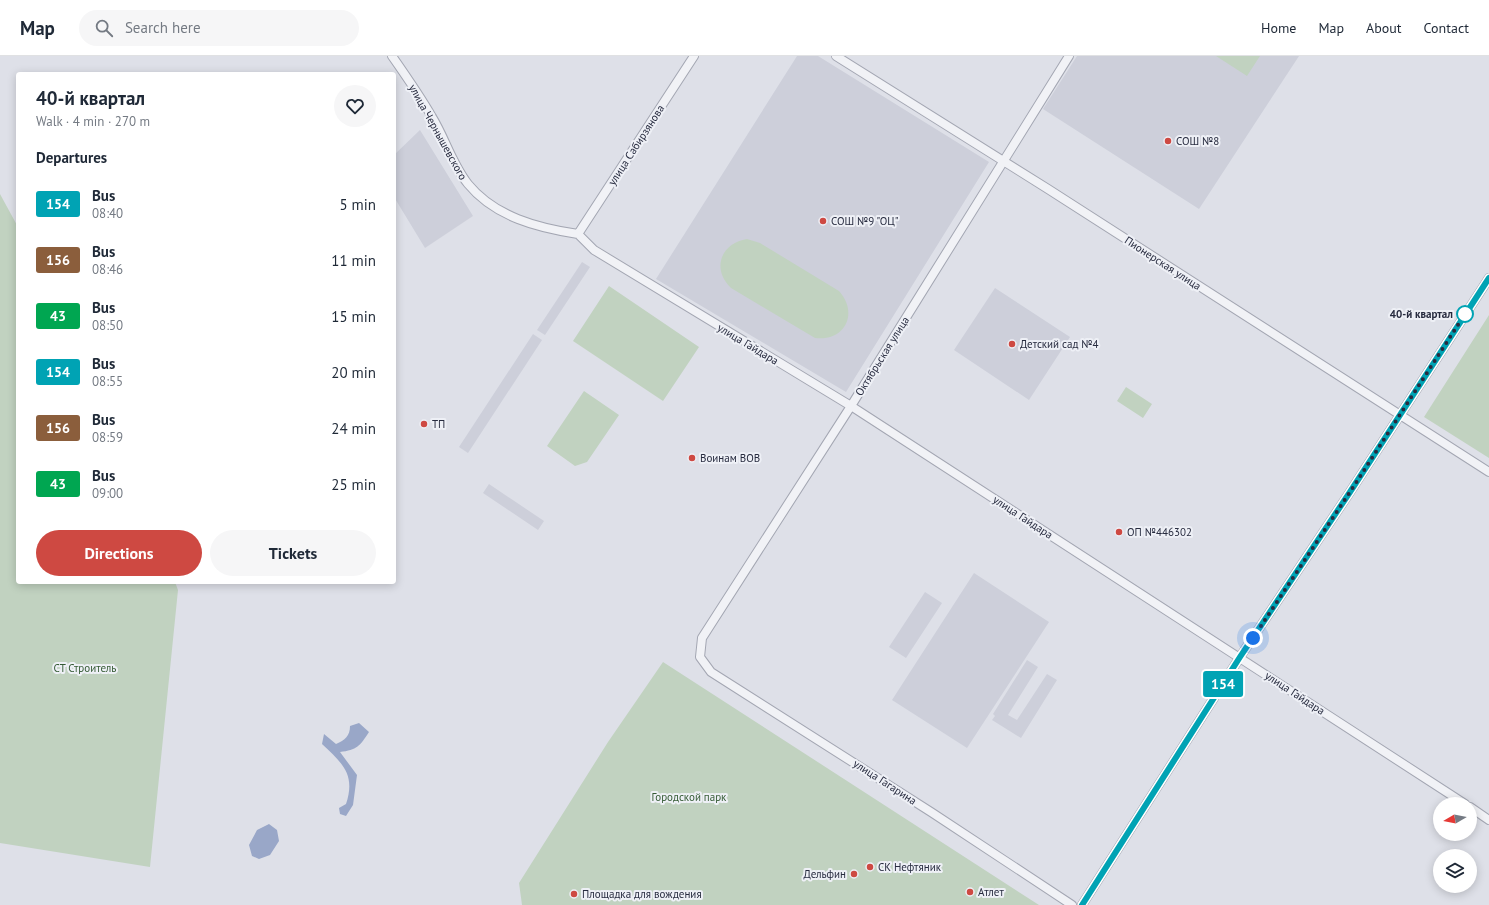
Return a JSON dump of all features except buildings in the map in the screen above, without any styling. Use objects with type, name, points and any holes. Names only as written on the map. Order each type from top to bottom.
[{"type":"street","name":"улица Чернышевского","points":[[392,56],[432,118],[467,183],[480,196],[512,217],[546,229],[578,234]]},
{"type":"street","name":"улица Сабирзянова","points":[[578,234],[694,56]]},
{"type":"street","name":"Пионерская улица","points":[[836,56],[1004,161],[1489,472]]},
{"type":"street","name":"Октябрьская улица","points":[[700,656],[702,638],[851,406],[1069,56]]},
{"type":"street","name":"улица Гайдара","points":[[578,234],[594,250],[851,406],[1454,797]]},
{"type":"street","points":[[1082,905],[1240,657],[1489,278]]},
{"type":"street","name":"улица Гагарина","points":[[700,656],[711,672],[925,808],[1072,905]]},
{"type":"street","points":[[1477,812],[1489,820]]},
{"type":"shaded area","name":"СОШ №9 \"ОЦ\"","points":[[797,56],[818,56],[989,162],[846,392],[656,279]]},
{"type":"shaded area","name":"СОШ №8","points":[[1077,56],[1299,56],[1199,209],[1043,109]]},
{"type":"shaded area","points":[[420,130],[473,216],[425,248],[396,200],[396,153]]},
{"type":"shaded area","points":[[582,262],[590,267],[545,335],[537,330]]},
{"type":"shaded area","name":"Детский сад №4","points":[[995,288],[1070,337],[1029,400],[954,350]]},
{"type":"shaded area","points":[[533,334],[542,340],[468,453],[459,447]]},
{"type":"shaded area","points":[[489,484],[544,521],[538,530],[483,493]]},
{"type":"shaded area","points":[[974,573],[1049,622],[967,748],[892,700]]},
{"type":"shaded area","points":[[925,592],[942,603],[906,658],[889,647]]},
{"type":"shaded area","points":[[1027,660],[1038,667],[1008,715],[1017,720],[1047,674],[1057,680],[1021,738],[992,720],[995,716],[993,714]]},
{"type":"green space","points":[[1216,56],[1260,56],[1247,76]]},
{"type":"green space","name":"СТ Строитель","points":[[0,194],[16,223],[16,584],[176,584],[178,590],[150,867],[0,843]]},
{"type":"green space","points":[[747,239],[760,243],[839,291],[848,308],[846,324],[841,331],[825,338],[815,338],[731,288],[721,273],[720,265],[722,258],[725,251],[731,246],[738,241]]},
{"type":"green space","points":[[609,286],[699,347],[663,401],[573,341]]},
{"type":"green space","points":[[1489,315],[1489,458],[1424,417]]},
{"type":"green space","points":[[1126,387],[1152,404],[1143,418],[1117,401]]},
{"type":"green space","points":[[584,391],[619,415],[587,462],[575,466],[547,446]]},
{"type":"green space","name":"Городской парк","points":[[663,662],[1039,905],[522,905],[519,883],[608,742]]},
{"type":"water","points":[[359,723],[369,732],[366,737],[358,746],[350,750],[340,752],[357,775],[353,805],[346,816],[340,814],[339,808],[346,804],[349,794],[348,777],[341,763],[322,744],[324,734],[336,744],[346,737],[350,726]]},
{"type":"water","points":[[269,824],[277,830],[279,841],[270,855],[259,859],[252,856],[249,845],[257,830]]},
{"type":"bus line","name":"154","points":[[1082,905],[1240,657],[1350,492],[1489,278]]},
{"type":"place","name":"СОШ №8","points":[[1168,141]]},
{"type":"place","name":"СОШ №9 \"ОЦ\"","points":[[823,221]]},
{"type":"place","name":"40-й квартал","points":[[1465,314]]},
{"type":"place","name":"Детский сад №4","points":[[1012,344]]},
{"type":"place","name":"ТП","points":[[424,424]]},
{"type":"place","name":"Воинам ВОВ","points":[[692,458]]},
{"type":"place","name":"ОП №446302","points":[[1119,532]]},
{"type":"place","name":"СК Нефтяник","points":[[870,867]]},
{"type":"place","name":"Дельфин","points":[[854,874]]},
{"type":"place","name":"Атлет","points":[[970,892]]},
{"type":"place","name":"Площадка для вождения","points":[[574,894]]},
{"type":"route","points":[[1253,638],[1350,492],[1465,314]]}]
